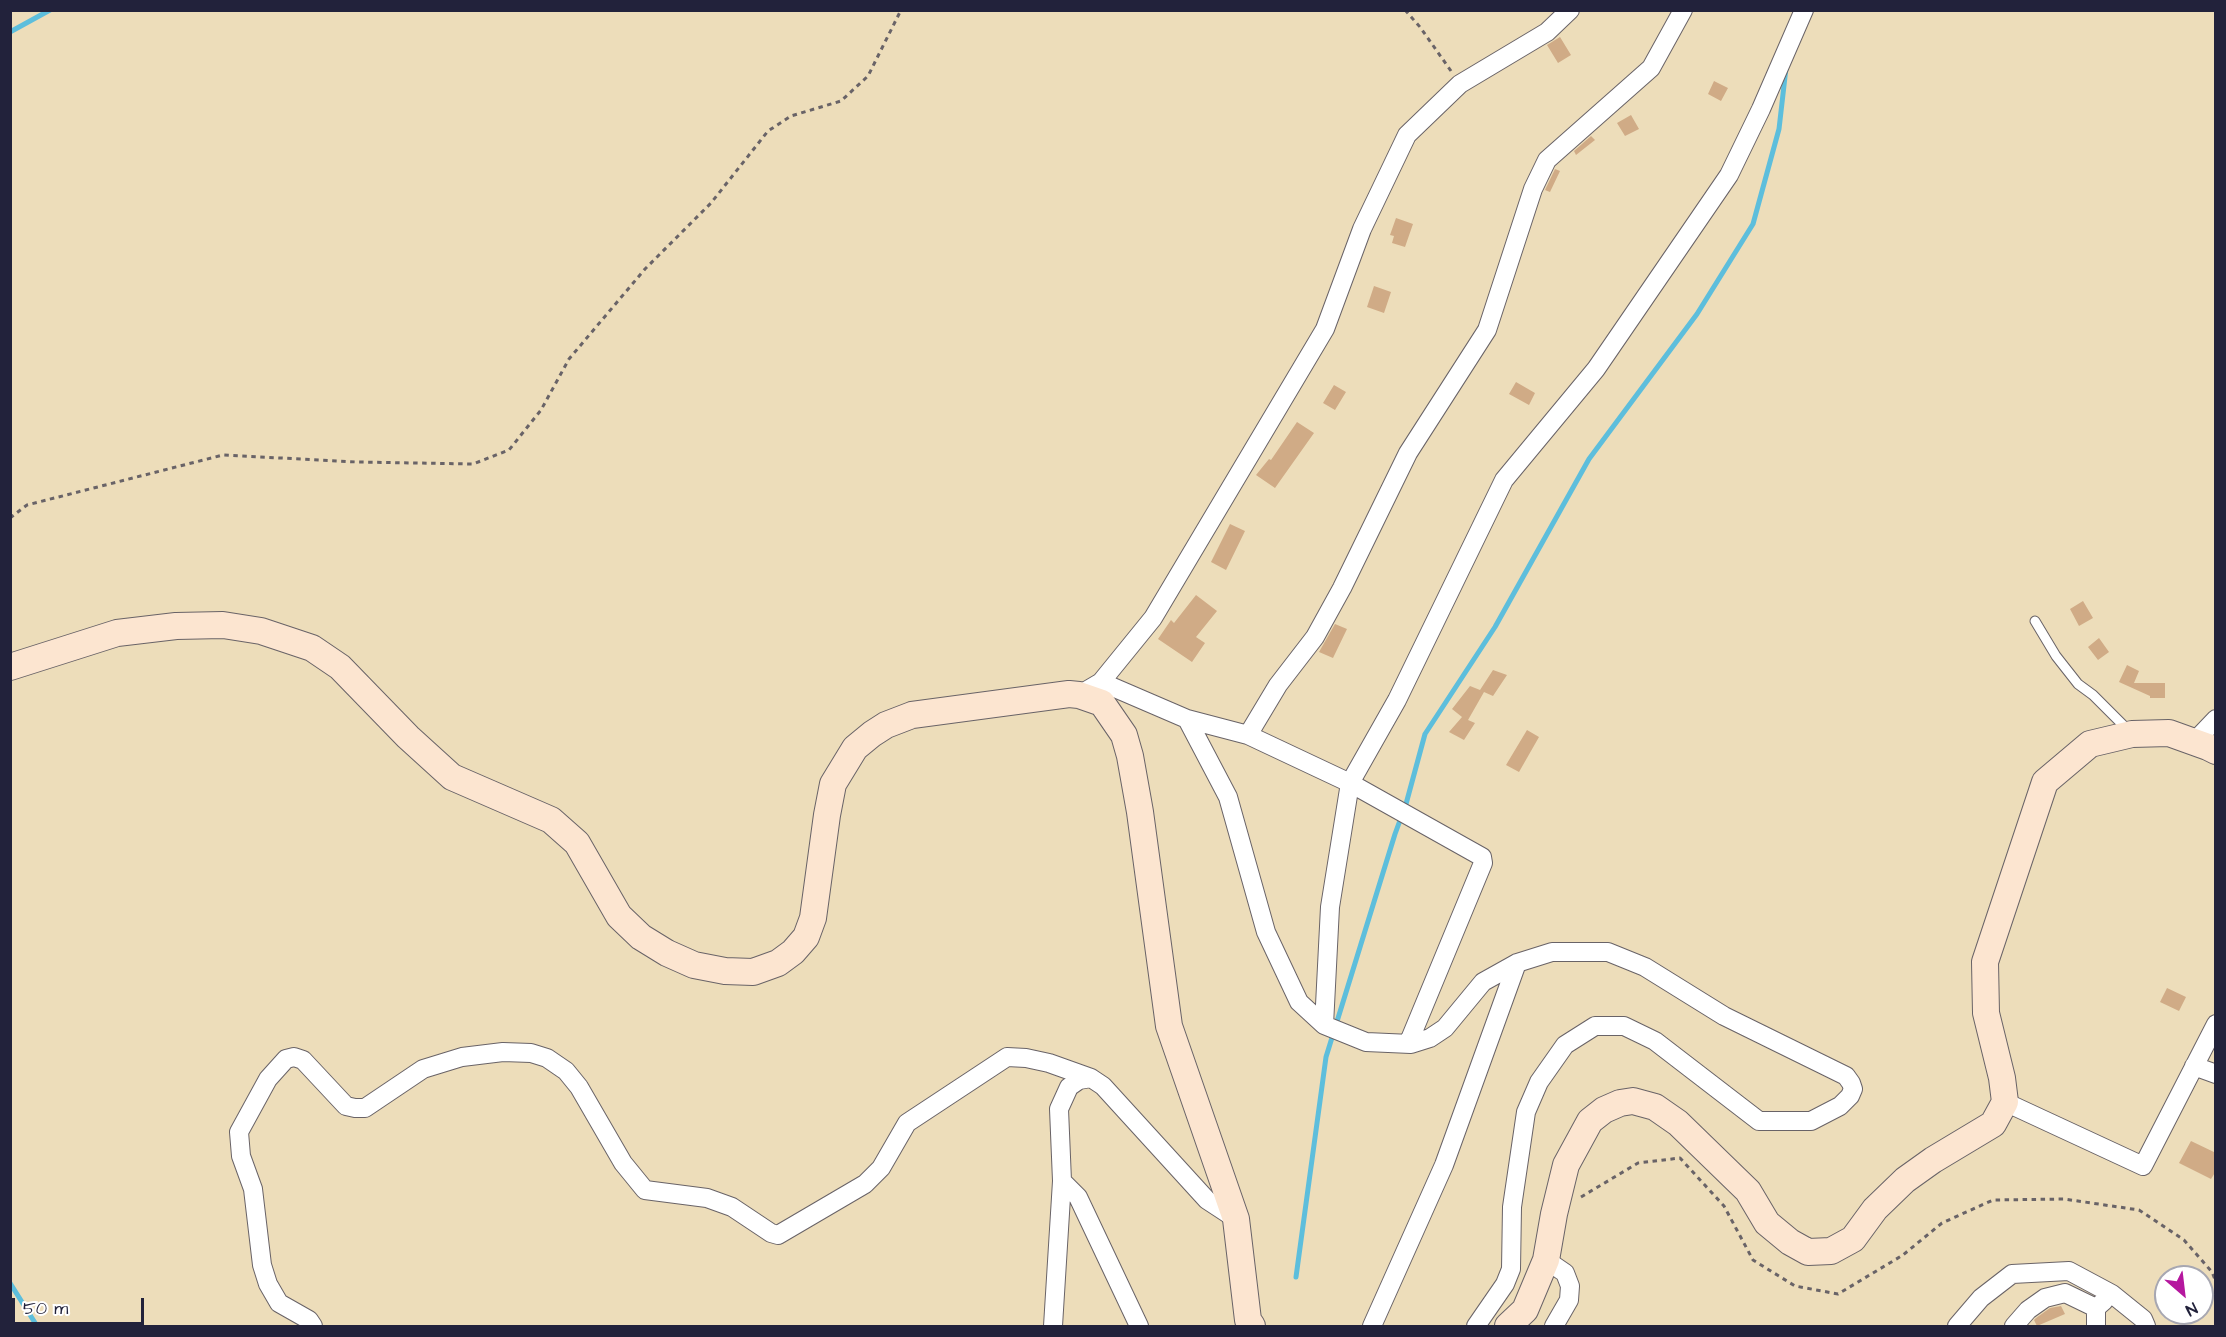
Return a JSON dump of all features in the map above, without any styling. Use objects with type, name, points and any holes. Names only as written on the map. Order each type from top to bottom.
[{"type":"main road","points":[[10,667],[117,633],[176,626],[223,626],[261,631],[312,648],[340,667],[416,745],[452,777],[551,820],[577,843],[619,916],[641,937],[667,953],[694,965],[725,971],[753,972],[778,963],[793,952],[806,937],[813,918],[826,815],[833,784],[855,748],[886,725],[912,715],[1069,694],[1102,703],[1124,735],[1130,756],[1140,812],[1169,1026],[1236,1219],[1248,1320],[1252,1326]]},
{"type":"main road","points":[[1508,1326],[1525,1310],[1546,1260],[1566,1165],[1590,1122],[1604,1110],[1620,1103],[1633,1101],[1655,1107],[1678,1123],[1748,1191],[1767,1223],[1779,1235],[1808,1252],[1831,1251],[1853,1239],[1875,1209],[1905,1180],[1933,1160],[1993,1124],[2005,1101],[2002,1078],[1986,1012],[1985,962],[2045,782],[2090,744],[2132,734],[2169,733],[2205,746]]},
{"type":"street","points":[[1079,695],[1101,682],[1153,618],[1325,329],[1362,229],[1407,135],[1460,84],[1547,32],[1570,10]]},
{"type":"street","points":[[1248,735],[1278,685],[1315,637],[1342,588],[1408,453],[1486,330],[1533,189],[1546,160],[1652,68],[1683,10]]},
{"type":"street","points":[[1324,1025],[1330,907],[1350,783],[1397,700],[1504,480],[1596,369],[1729,175],[1761,109],[1804,10]]},
{"type":"street","points":[[1101,682],[1187,719],[1248,735],[1350,783],[1482,858],[1483,863],[1408,1044]]},
{"type":"street","points":[[1187,719],[1228,797],[1266,932],[1299,1002],[1324,1025],[1366,1042],[1408,1044],[1430,1038],[1445,1028],[1483,982],[1517,963],[1552,952],[1608,952],[1645,967],[1724,1016],[1846,1076],[1853,1089],[1850,1096],[1840,1106],[1811,1121],[1759,1121],[1655,1041],[1624,1026],[1595,1026],[1565,1045],[1539,1082],[1526,1112],[1512,1207],[1511,1269],[1505,1284],[1476,1326]]},
{"type":"street","points":[[2205,746],[2216,719]]},
{"type":"street","points":[[1372,1326],[1444,1165],[1517,963]]},
{"type":"street","points":[[2005,1101],[2143,1166],[2216,1024]]},
{"type":"street","points":[[313,1326],[309,1320],[279,1303],[267,1284],[262,1265],[253,1189],[240,1156],[239,1132],[268,1079],[286,1059],[294,1057],[303,1060],[346,1106],[356,1108],[364,1108],[423,1069],[462,1057],[531,1053],[548,1058],[566,1071],[579,1087],[623,1163],[645,1190],[706,1198],[732,1207],[771,1233],[778,1235],[865,1184],[881,1168],[907,1123],[1007,1057],[1049,1063],[1091,1078],[1103,1086],[1207,1200],[1236,1219]]},
{"type":"street","points":[[2194,1066],[2216,1074]]},
{"type":"street","points":[[1053,1326],[1062,1181],[1059,1109],[1069,1087],[1079,1080],[1091,1078]]},
{"type":"street","points":[[1062,1181],[1078,1197],[1138,1326]]},
{"type":"street","points":[[1546,1260],[1565,1273],[1570,1286],[1569,1300],[1554,1326]]},
{"type":"street","points":[[1957,1326],[1981,1298],[2012,1274],[2069,1271],[2112,1294],[2143,1320],[2146,1326]]},
{"type":"street","points":[[2014,1326],[2028,1310],[2045,1298],[2055,1295],[2065,1293],[2096,1308]]},
{"type":"street","points":[[2096,1326],[2096,1308],[2112,1294]]},
{"type":"lane","points":[[2035,621],[2056,656],[2078,684],[2093,695],[2132,734]]},
{"type":"path","points":[[10,518],[27,505],[223,455],[357,462],[473,464],[509,450],[541,410],[569,359],[645,269],[711,203],[768,131],[791,116],[841,101],[868,76],[901,10]]},
{"type":"path","points":[[1405,10],[1420,27],[1460,84]]},
{"type":"building","points":[[1560,37],[1571,55],[1558,63],[1547,45]]},
{"type":"building","points":[[1714,81],[1728,88],[1721,101],[1708,94]]},
{"type":"building","points":[[1631,115],[1639,129],[1625,136],[1617,123]]},
{"type":"building","points":[[1591,136],[1595,140],[1576,155],[1574,151]]},
{"type":"building","points":[[1555,169],[1560,171],[1550,192],[1545,190]]},
{"type":"building","points":[[1396,218],[1413,224],[1405,247],[1392,243],[1394,236],[1390,235]]},
{"type":"building","points":[[1374,286],[1391,292],[1384,313],[1367,307]]},
{"type":"building","points":[[1516,382],[1535,393],[1529,405],[1509,394]]},
{"type":"building","points":[[1334,385],[1346,392],[1335,410],[1323,403]]},
{"type":"building","points":[[1297,422],[1314,433],[1275,488],[1256,475],[1269,459],[1271,460]]},
{"type":"building","points":[[1230,524],[1245,531],[1226,570],[1211,562]]},
{"type":"building","points":[[1196,595],[1217,611],[1196,637],[1205,643],[1192,662],[1158,639],[1171,620],[1174,623]]},
{"type":"building","points":[[2083,601],[2093,618],[2079,626],[2070,609]]},
{"type":"building","points":[[1335,624],[1347,629],[1333,658],[1319,652]]},
{"type":"building","points":[[2099,638],[2109,652],[2098,660],[2088,647]]},
{"type":"building","points":[[2127,665],[2139,671],[2134,683],[2165,683],[2165,698],[2150,698],[2119,682]]},
{"type":"building","points":[[1493,670],[1507,675],[1493,696],[1484,692],[1468,720],[1475,723],[1464,740],[1449,732],[1462,717],[1452,709],[1470,686],[1480,690]]},
{"type":"building","points":[[1527,730],[1539,737],[1519,772],[1506,765]]},
{"type":"building","points":[[2167,988],[2186,997],[2179,1011],[2160,1002]]},
{"type":"building","points":[[2191,1141],[2216,1153],[2216,1171],[2211,1179],[2179,1163]]},
{"type":"building","points":[[2061,1306],[2065,1314],[2037,1326],[2034,1320],[2036,1318],[2050,1308]]},
{"type":"waterway","points":[[10,32],[50,10]]},
{"type":"waterway","points":[[1296,1277],[1326,1057],[1406,804],[1425,734],[1495,627],[1589,459],[1697,314],[1753,224],[1779,129],[1786,68]]},
{"type":"waterway","points":[[10,1283],[37,1326]]}]
